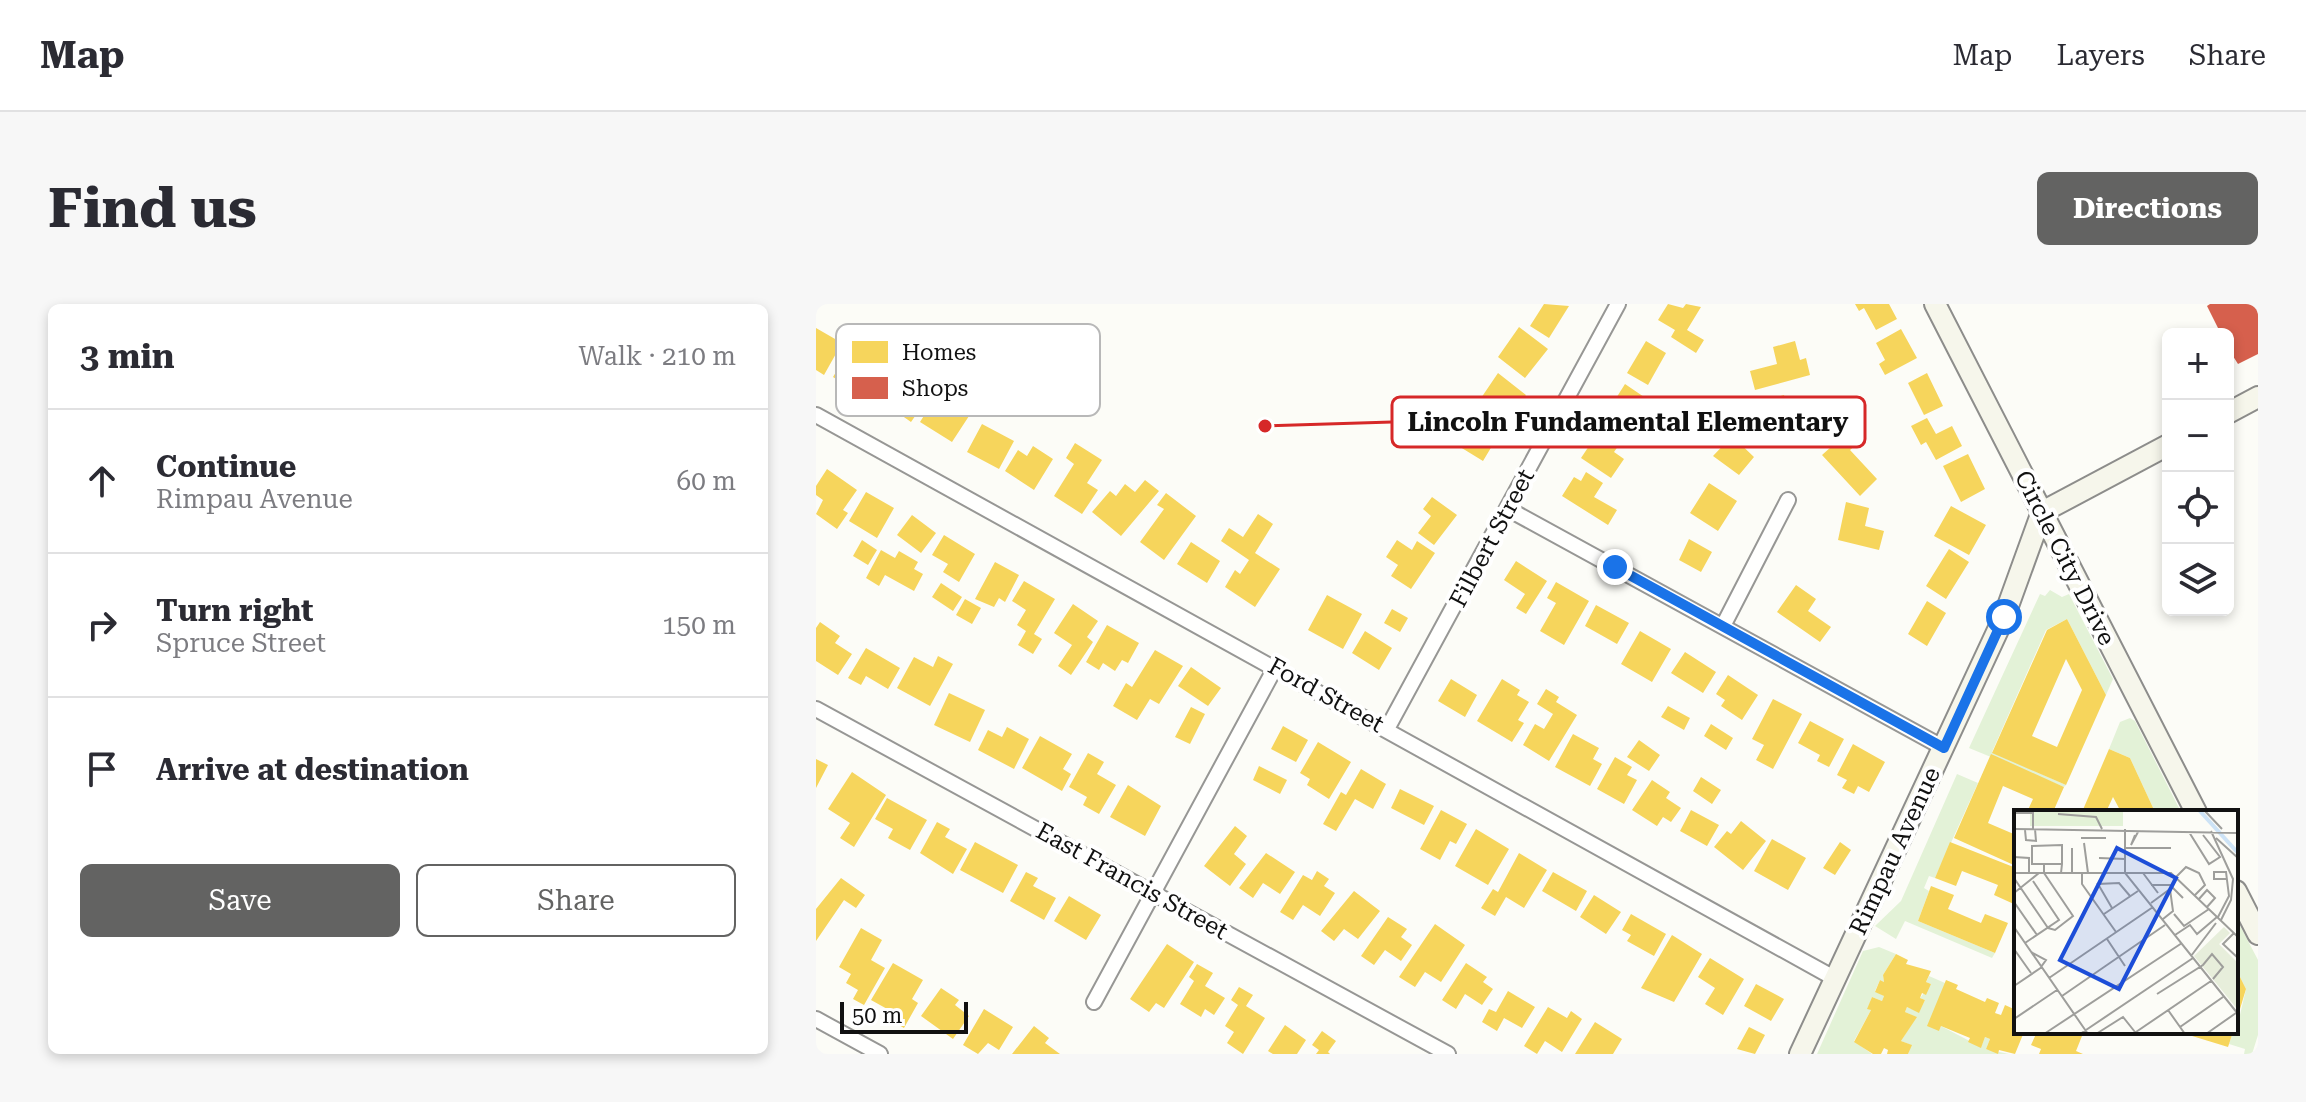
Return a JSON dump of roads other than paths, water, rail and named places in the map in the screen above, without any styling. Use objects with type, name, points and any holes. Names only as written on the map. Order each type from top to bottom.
[{"type":"main road","name":"Circle City Drive","points":[[1935,304],[2195,810]]},
{"type":"main road","points":[[2234,410],[2258,397]]},
{"type":"main road","points":[[2042,512],[2162,448]]},
{"type":"main road","name":"Rimpau Avenue","points":[[1800,1054],[2004,617],[2042,512]]},
{"type":"main road","points":[[2238,895],[2258,934]]},
{"type":"street","name":"Filbert Street","points":[[1387,729],[1618,304]]},
{"type":"street","name":"Ford Street","points":[[816,415],[1834,978]]},
{"type":"street","points":[[1723,626],[1788,500]]},
{"type":"street","points":[[1508,509],[1944,748]]},
{"type":"street","points":[[1094,1002],[1275,668]]},
{"type":"street","name":"East Francis Street","points":[[816,709],[1448,1054]]},
{"type":"street","points":[[816,1019],[880,1054]]},
{"type":"place","name":"Lincoln Fundamental Elementary","points":[[1265,426]]}]
